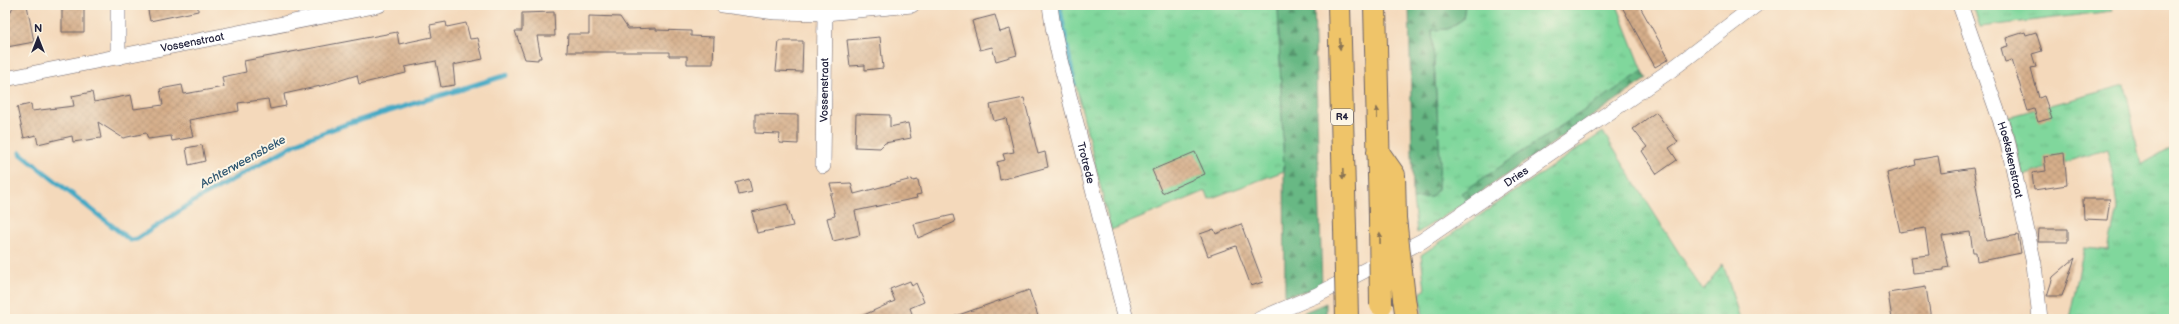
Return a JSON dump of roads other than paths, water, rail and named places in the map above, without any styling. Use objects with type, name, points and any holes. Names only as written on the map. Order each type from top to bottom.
[{"type":"highway","name":"R4","points":[[1339,5],[1346,319]]},
{"type":"highway","points":[[1375,5],[1378,152],[1387,218],[1407,319]]},
{"type":"highway","points":[[1381,312],[1387,218]]},
{"type":"street","points":[[118,5],[118,57]]},
{"type":"street","name":"Vossenstraat","points":[[5,79],[379,5]]},
{"type":"street","points":[[722,5],[775,12],[825,13],[912,5]]},
{"type":"street","name":"Trotrede","points":[[1050,5],[1060,60],[1126,319]]},
{"type":"street","name":"Dries","points":[[1260,319],[1317,295],[1422,241],[1671,70],[1756,5]]},
{"type":"street","name":"Hoekskenstraat","points":[[1960,5],[2007,139],[2034,264],[2040,319]]},
{"type":"street","name":"Vossenstraat","points":[[823,166],[825,13]]},
{"type":"waterway","points":[[1059,5],[1074,84]]},
{"type":"waterway","name":"Achterweensbeke","points":[[20,153],[130,240],[137,239],[199,198],[303,140],[344,125],[507,75]]}]
